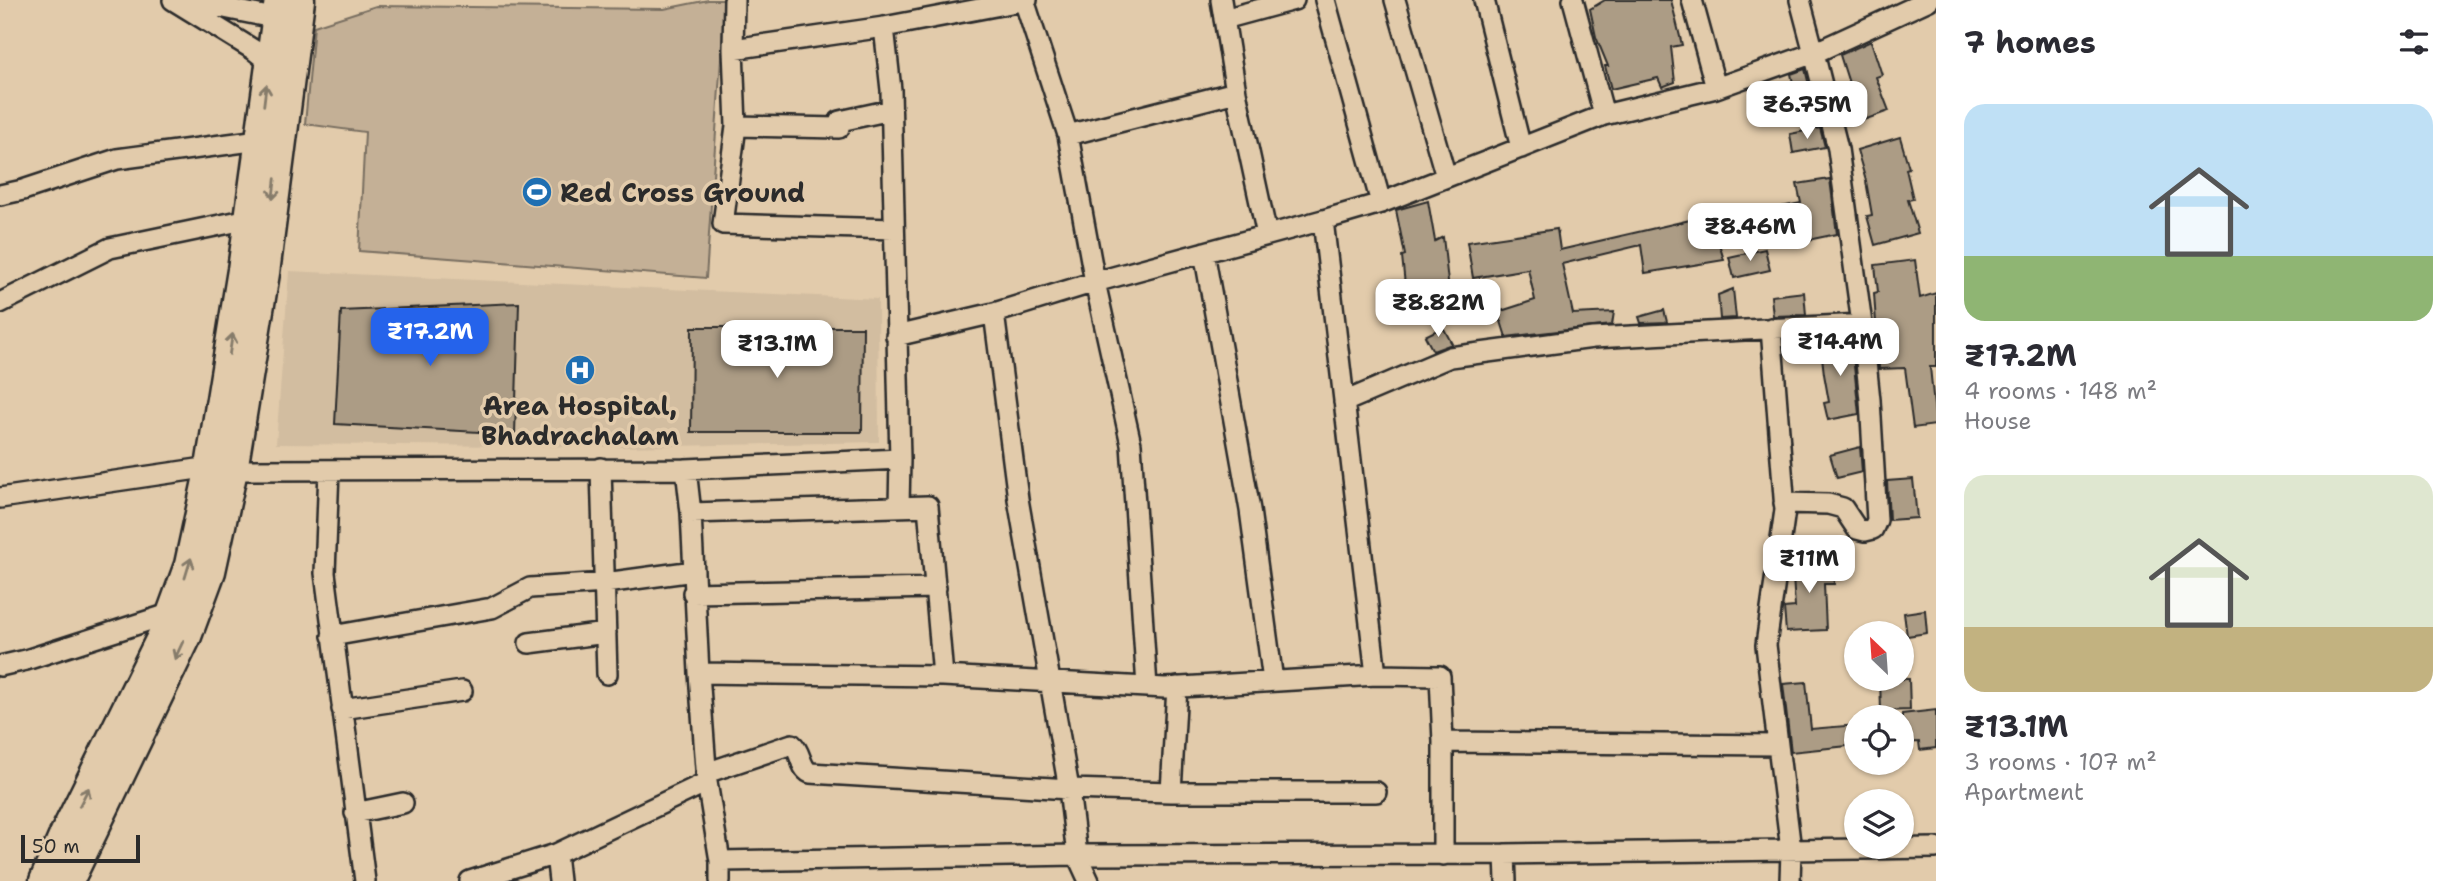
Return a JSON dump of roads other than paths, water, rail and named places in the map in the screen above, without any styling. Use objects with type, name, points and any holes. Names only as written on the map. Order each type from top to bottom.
[{"type":"highway","points":[[45,881],[65,835],[127,713],[172,613],[222,468],[264,273],[280,63],[287,10]]},
{"type":"highway","points":[[68,881],[186,636],[210,571],[259,140],[280,63]]},
{"type":"street","points":[[173,0],[280,63]]},
{"type":"street","points":[[185,0],[287,10]]},
{"type":"street","points":[[734,0],[736,126],[723,224],[894,229]]},
{"type":"street","points":[[733,49],[884,27],[973,5],[1025,0],[1068,135],[1095,282],[1131,444],[1147,687]]},
{"type":"street","points":[[1267,235],[1236,92],[1222,9],[1294,0]]},
{"type":"street","points":[[1325,0],[1381,203]]},
{"type":"street","points":[[1395,0],[1446,177]]},
{"type":"street","points":[[1485,0],[1521,148]]},
{"type":"street","points":[[1573,0],[1604,116]]},
{"type":"street","points":[[1692,0],[1716,88]]},
{"type":"street","points":[[1784,503],[1828,504],[1843,508],[1857,529],[1865,531],[1873,529],[1877,520],[1870,400],[1838,149],[1800,0]]},
{"type":"street","points":[[897,336],[994,313],[1095,282],[1381,203],[1604,116],[1716,88],[1814,53],[1929,0]]},
{"type":"street","points":[[884,27],[891,110],[899,506]]},
{"type":"street","points":[[1068,135],[1236,92]]},
{"type":"street","points":[[736,126],[839,128],[840,121],[891,110]]},
{"type":"street","points":[[0,195],[117,159],[259,140]]},
{"type":"street","points":[[0,303],[110,248],[249,219]]},
{"type":"street","points":[[1323,220],[1377,675]]},
{"type":"street","points":[[1204,252],[1250,510],[1273,681]]},
{"type":"street","points":[[994,313],[1018,499],[1069,789],[1077,855],[1089,881]]},
{"type":"street","points":[[1344,402],[1450,357],[1592,338],[1862,324]]},
{"type":"street","points":[[1771,328],[1784,503],[1766,645],[1791,850],[1790,881]]},
{"type":"street","points":[[0,498],[222,468],[686,469],[900,459]]},
{"type":"street","points":[[601,468],[607,674]]},
{"type":"street","points":[[686,469],[707,778],[720,861],[720,881]]},
{"type":"street","points":[[329,470],[325,573],[365,881]]},
{"type":"street","points":[[691,513],[929,506],[943,676]]},
{"type":"street","points":[[332,636],[492,608],[530,588],[605,583],[694,571]]},
{"type":"street","points":[[693,593],[936,589]]},
{"type":"street","points":[[0,666],[172,613]]},
{"type":"street","points":[[528,643],[606,633]]},
{"type":"street","points":[[699,673],[943,676],[1147,687],[1377,675],[1440,676],[1443,855]]},
{"type":"street","points":[[1171,792],[1177,687]]},
{"type":"street","points":[[342,709],[462,691]]},
{"type":"street","points":[[1443,742],[1778,745]]},
{"type":"street","points":[[470,881],[556,854],[707,778],[792,744],[797,748],[804,769],[810,773],[1069,789],[1376,792]]},
{"type":"street","points":[[355,813],[403,803]]},
{"type":"street","points":[[720,861],[1077,855],[1443,855],[1936,848]]},
{"type":"street","points":[[556,854],[559,881]]},
{"type":"street","points":[[1505,854],[1506,881]]},
{"type":"place","name":"Red Cross Ground","points":[[537,192]]},
{"type":"place","name":"Area Hospital, Bhadrachalam","points":[[580,370]]}]
